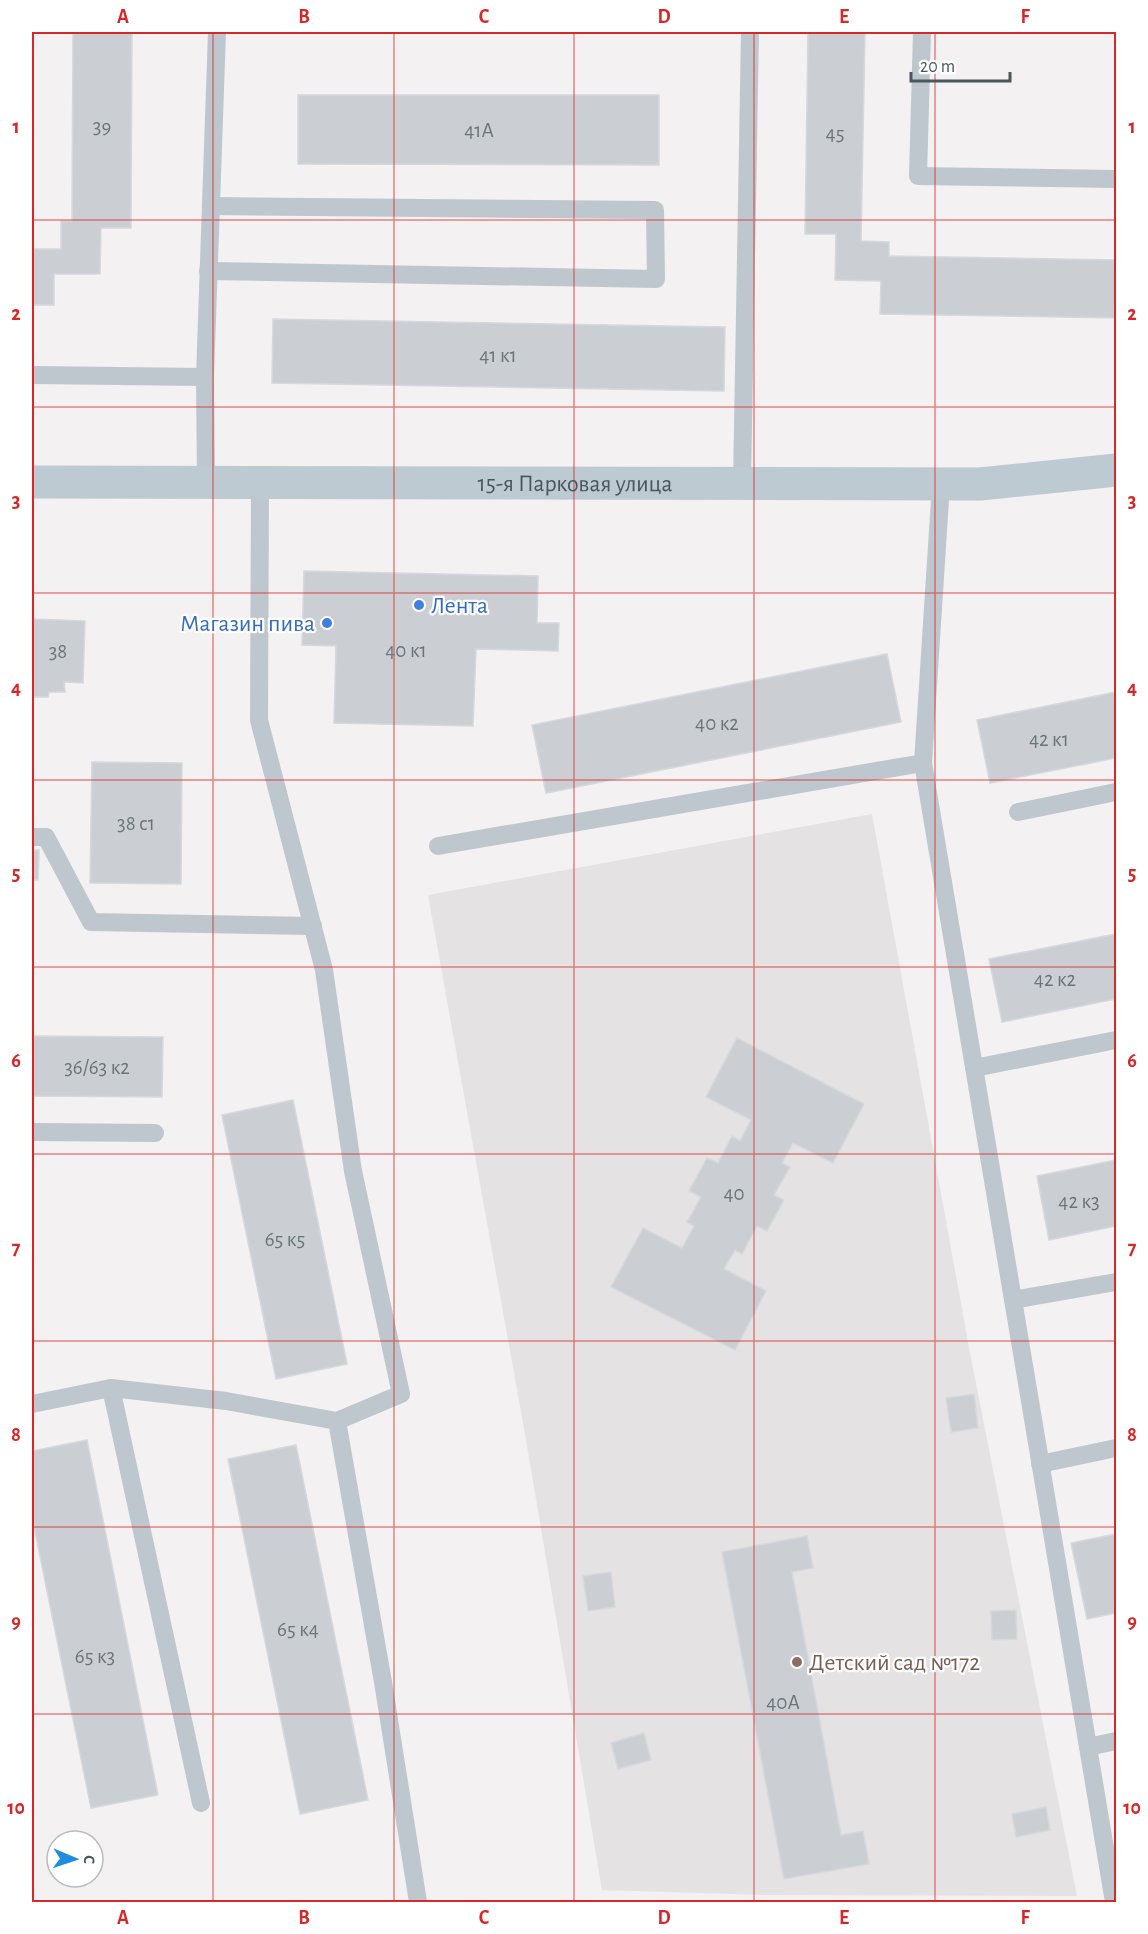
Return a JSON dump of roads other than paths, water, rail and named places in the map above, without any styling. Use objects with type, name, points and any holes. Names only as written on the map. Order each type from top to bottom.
[{"type":"street","name":"15-я Парковая улица","points":[[32,482],[980,484],[1116,470]]},
{"type":"lane","points":[[206,482],[205,377],[217,32]]},
{"type":"lane","points":[[742,483],[750,32]]},
{"type":"lane","points":[[922,32],[918,176],[1116,179]]},
{"type":"lane","points":[[208,271],[656,279],[655,210],[211,206]]},
{"type":"lane","points":[[32,375],[205,377]]},
{"type":"lane","points":[[32,1404],[111,1388],[226,1401],[337,1421],[401,1394],[354,1171],[324,970],[259,720],[260,482]]},
{"type":"lane","points":[[941,484],[923,763],[1114,1902]]},
{"type":"lane","points":[[438,846],[923,763]]},
{"type":"lane","points":[[1018,812],[1116,792]]},
{"type":"lane","points":[[32,837],[46,837],[91,922],[313,926]]},
{"type":"lane","points":[[974,1068],[1116,1040]]},
{"type":"lane","points":[[32,1132],[155,1133]]},
{"type":"lane","points":[[1013,1300],[1116,1282]]},
{"type":"lane","points":[[111,1388],[201,1803]]},
{"type":"lane","points":[[337,1421],[383,1682],[418,1902]]},
{"type":"lane","points":[[1040,1464],[1116,1448]]},
{"type":"lane","points":[[1088,1747],[1116,1741]]},
{"type":"place","name":"Лента","points":[[419,605]]},
{"type":"place","name":"Магазин пива","points":[[327,623]]},
{"type":"place","name":"Детский сад №172","points":[[797,1662]]}]
